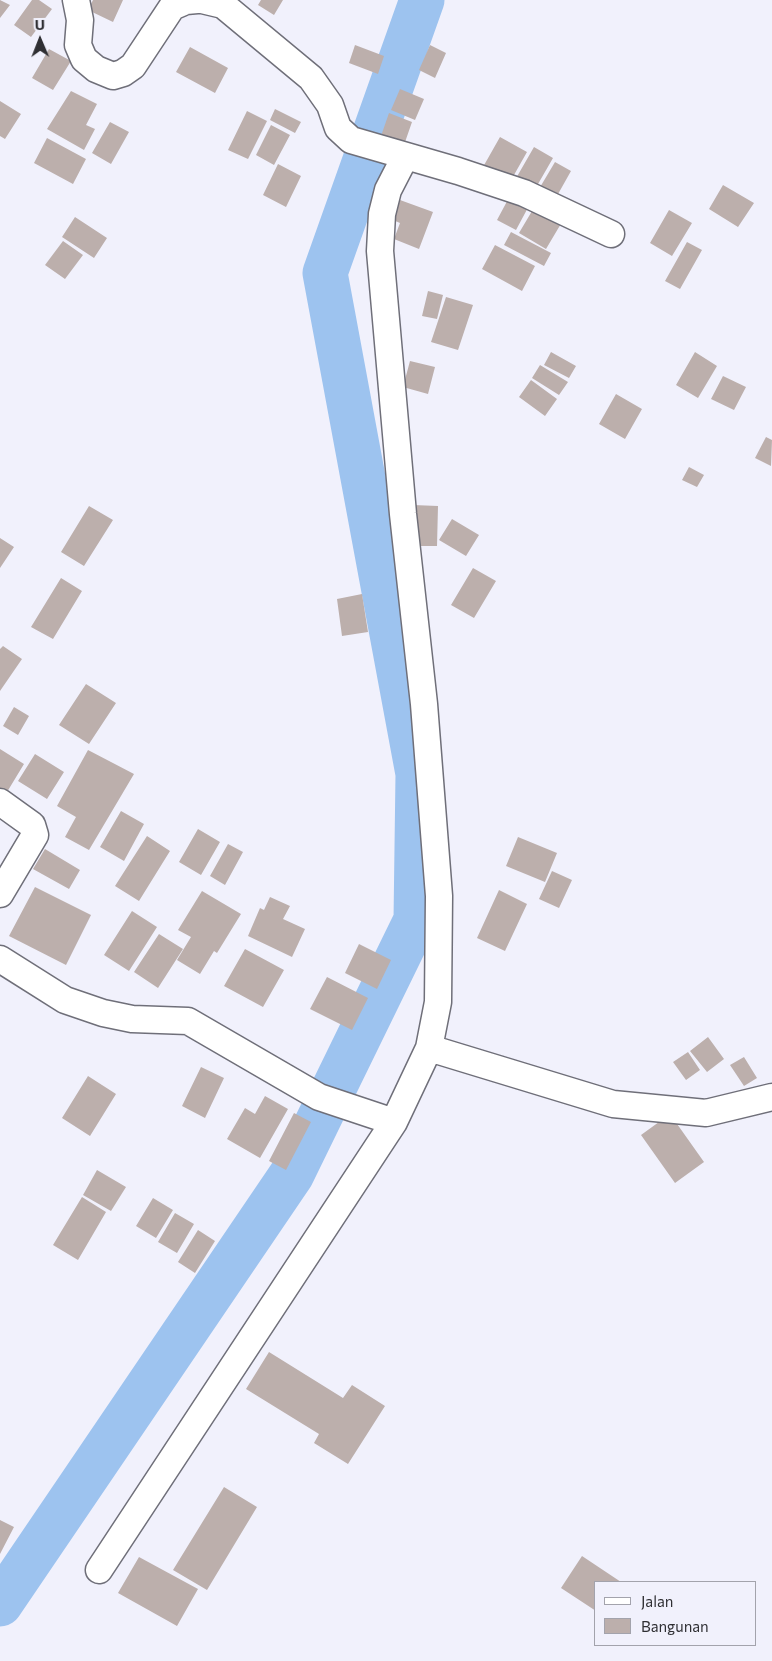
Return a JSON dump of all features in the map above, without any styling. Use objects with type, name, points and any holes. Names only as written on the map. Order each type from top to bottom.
[{"type":"street","points":[[76,0],[80,20],[78,45],[84,59],[96,68],[114,76],[123,74],[133,66],[172,7],[186,1],[197,0]]},
{"type":"street","points":[[202,0],[223,5],[310,78],[330,105],[338,128],[350,140],[458,170],[524,193],[611,234]]},
{"type":"street","points":[[99,1570],[394,1122],[429,1048],[438,1002],[439,896],[424,704],[403,514],[380,251],[382,214],[396,153]]},
{"type":"street","points":[[0,802],[32,825],[35,835],[0,894]]},
{"type":"street","points":[[0,959],[66,1000],[102,1013],[132,1019],[188,1021],[319,1097],[394,1122]]},
{"type":"street","points":[[429,1048],[613,1104],[706,1113],[772,1097]]},
{"type":"building","points":[[0,0],[10,5],[0,18]]},
{"type":"building","points":[[32,0],[39,0],[52,9],[31,37],[14,25]]},
{"type":"building","points":[[93,0],[123,0],[113,22],[88,10]]},
{"type":"building","points":[[261,0],[283,0],[274,15],[258,5]]},
{"type":"building","points":[[355,45],[384,56],[378,74],[349,63]]},
{"type":"building","points":[[430,45],[446,53],[435,78],[419,70]]},
{"type":"building","points":[[190,47],[228,68],[215,93],[176,72]]},
{"type":"building","points":[[49,49],[71,61],[53,90],[32,78]]},
{"type":"building","points":[[400,89],[424,99],[415,120],[391,110]]},
{"type":"building","points":[[71,91],[97,104],[86,125],[95,129],[84,150],[47,129]]},
{"type":"building","points":[[0,101],[21,114],[5,139],[0,136]]},
{"type":"building","points":[[275,109],[301,122],[295,133],[270,120]]},
{"type":"building","points":[[247,111],[267,121],[248,159],[228,150]]},
{"type":"building","points":[[389,113],[412,122],[404,145],[381,136]]},
{"type":"building","points":[[110,122],[129,132],[111,164],[92,153]]},
{"type":"building","points":[[271,125],[290,135],[274,165],[256,155]]},
{"type":"building","points":[[500,137],[527,152],[510,182],[483,167]]},
{"type":"building","points":[[47,138],[86,159],[73,184],[34,163]]},
{"type":"building","points":[[534,147],[553,158],[534,191],[515,180]]},
{"type":"building","points":[[555,162],[571,171],[553,203],[536,194]]},
{"type":"building","points":[[278,164],[301,176],[286,207],[263,195]]},
{"type":"building","points":[[723,185],[754,203],[738,227],[709,209]]},
{"type":"building","points":[[512,192],[531,202],[516,230],[497,220]]},
{"type":"building","points":[[400,200],[433,212],[419,249],[394,239],[400,223],[393,220]]},
{"type":"building","points":[[535,206],[562,222],[546,249],[519,233]]},
{"type":"building","points":[[669,210],[692,223],[672,256],[650,243]]},
{"type":"building","points":[[75,217],[107,238],[94,258],[62,237]]},
{"type":"building","points":[[511,232],[551,253],[544,266],[504,245]]},
{"type":"building","points":[[63,241],[83,255],[65,279],[45,265]]},
{"type":"building","points":[[687,242],[702,250],[680,289],[665,281]]},
{"type":"building","points":[[495,245],[535,266],[522,291],[482,269]]},
{"type":"building","points":[[428,291],[443,295],[437,319],[422,316]]},
{"type":"building","points":[[446,297],[473,305],[458,350],[431,342]]},
{"type":"building","points":[[551,352],[576,366],[569,378],[544,365]]},
{"type":"building","points":[[695,352],[717,366],[698,398],[676,385]]},
{"type":"building","points":[[410,361],[435,367],[428,394],[403,387]]},
{"type":"building","points":[[540,365],[568,382],[559,395],[532,378]]},
{"type":"building","points":[[723,376],[746,387],[734,410],[711,399]]},
{"type":"building","points":[[531,380],[557,399],[545,416],[519,397]]},
{"type":"building","points":[[616,394],[642,409],[625,439],[599,424]]},
{"type":"building","points":[[766,437],[772,440],[771,466],[755,458]]},
{"type":"building","points":[[689,467],[704,475],[697,487],[682,480]]},
{"type":"building","points":[[413,505],[438,506],[437,546],[411,546]]},
{"type":"building","points":[[89,506],[113,520],[84,566],[61,552]]},
{"type":"building","points":[[452,519],[479,535],[466,556],[439,540]]},
{"type":"building","points":[[0,538],[14,547],[0,568]]},
{"type":"building","points":[[473,568],[496,581],[474,618],[451,605]]},
{"type":"building","points":[[61,578],[82,591],[53,639],[31,627]]},
{"type":"building","points":[[362,594],[368,632],[342,636],[337,599]]},
{"type":"building","points":[[3,646],[22,659],[0,691],[0,649]]},
{"type":"building","points":[[86,684],[116,703],[89,744],[59,725]]},
{"type":"building","points":[[14,707],[29,716],[18,735],[3,726]]},
{"type":"building","points":[[0,749],[24,764],[4,797],[0,794]]},
{"type":"building","points":[[88,750],[134,774],[89,850],[65,837],[76,817],[57,806]]},
{"type":"building","points":[[35,754],[64,772],[47,799],[18,781]]},
{"type":"building","points":[[121,811],[144,824],[124,861],[100,847]]},
{"type":"building","points":[[198,829],[220,842],[201,875],[179,862]]},
{"type":"building","points":[[147,836],[170,851],[139,901],[115,886]]},
{"type":"building","points":[[518,837],[557,853],[545,882],[506,866]]},
{"type":"building","points":[[228,844],[243,852],[225,885],[210,876]]},
{"type":"building","points":[[45,849],[80,870],[69,889],[33,869]]},
{"type":"building","points":[[552,871],[572,880],[559,908],[539,899]]},
{"type":"building","points":[[35,887],[91,915],[66,965],[9,936]]},
{"type":"building","points":[[499,890],[527,904],[505,951],[477,938]]},
{"type":"building","points":[[202,891],[241,914],[217,953],[214,951],[200,974],[177,960],[191,937],[178,930]]},
{"type":"building","points":[[270,897],[290,906],[283,919],[305,929],[292,957],[248,936],[260,908],[264,910]]},
{"type":"building","points":[[132,911],[157,927],[129,971],[104,955]]},
{"type":"building","points":[[159,934],[183,949],[158,988],[134,972]]},
{"type":"building","points":[[359,944],[391,960],[377,989],[345,973]]},
{"type":"building","points":[[245,949],[284,970],[263,1007],[224,986]]},
{"type":"building","points":[[327,977],[368,998],[352,1030],[310,1009]]},
{"type":"building","points":[[708,1037],[724,1059],[707,1072],[690,1051]]},
{"type":"building","points":[[688,1052],[700,1070],[686,1080],[673,1062]]},
{"type":"building","points":[[744,1057],[757,1078],[744,1086],[730,1065]]},
{"type":"building","points":[[201,1067],[224,1078],[205,1118],[182,1106]]},
{"type":"building","points":[[88,1076],[116,1094],[90,1136],[62,1118]]},
{"type":"building","points":[[265,1096],[288,1109],[260,1158],[227,1139],[245,1108],[255,1114]]},
{"type":"building","points":[[294,1113],[311,1122],[286,1170],[269,1161]]},
{"type":"building","points":[[670,1114],[704,1162],[675,1183],[641,1135]]},
{"type":"building","points":[[97,1170],[126,1187],[111,1211],[83,1195]]},
{"type":"building","points":[[82,1197],[106,1212],[78,1260],[53,1245]]},
{"type":"building","points":[[153,1198],[173,1210],[156,1238],[136,1226]]},
{"type":"building","points":[[175,1213],[194,1224],[177,1253],[158,1242]]},
{"type":"building","points":[[198,1230],[215,1241],[195,1273],[178,1262]]},
{"type":"building","points":[[269,1352],[343,1398],[352,1385],[385,1406],[348,1464],[314,1443],[319,1434],[246,1389]]},
{"type":"building","points":[[224,1487],[257,1507],[207,1590],[173,1570]]},
{"type":"building","points":[[0,1520],[14,1527],[0,1554]]},
{"type":"building","points":[[582,1556],[620,1581],[594,1581],[594,1610],[561,1588]]},
{"type":"building","points":[[139,1557],[198,1589],[177,1626],[118,1593]]},
{"type":"waterway","points":[[0,1604],[292,1174],[416,920],[418,774],[325,273],[422,0]]}]
